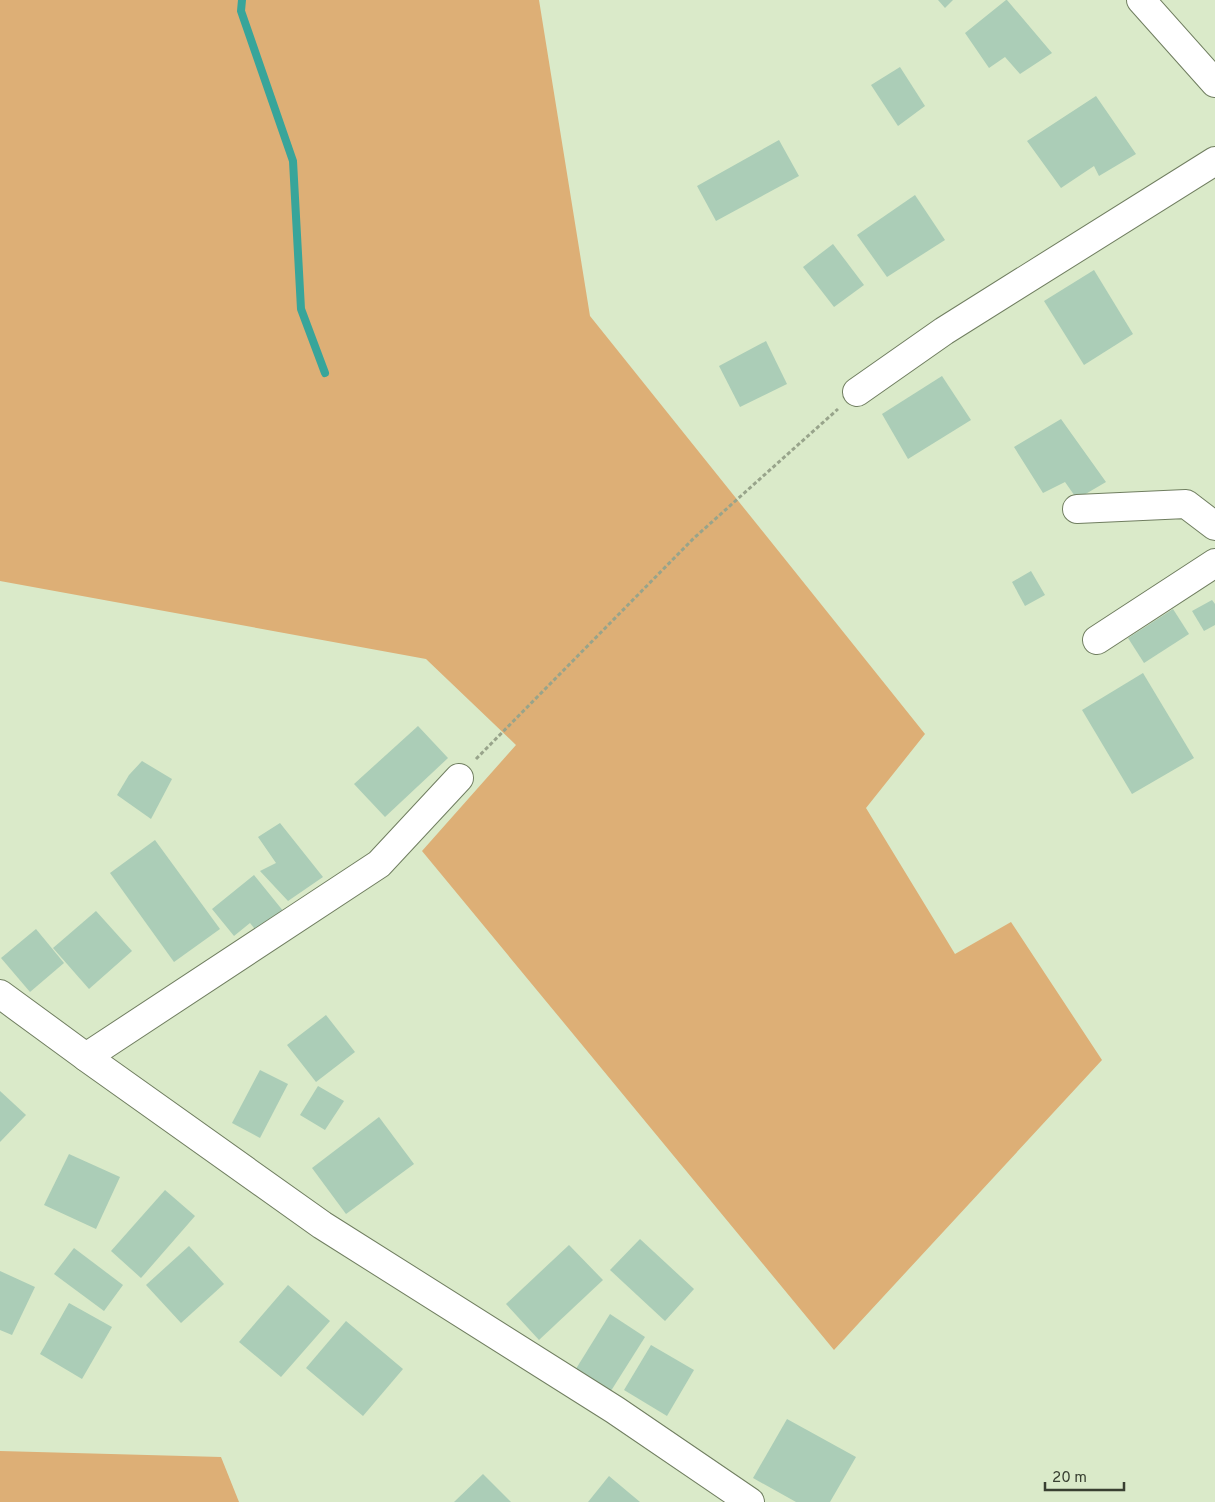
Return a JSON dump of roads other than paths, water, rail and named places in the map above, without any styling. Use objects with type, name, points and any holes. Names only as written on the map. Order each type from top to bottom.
[{"type":"street","points":[[1140,0],[1215,83]]},
{"type":"street","points":[[857,392],[944,331],[1215,161]]},
{"type":"street","points":[[1076,509],[1186,504],[1215,526]]},
{"type":"street","points":[[1097,640],[1215,563]]},
{"type":"street","points":[[86,1057],[379,864],[459,778]]},
{"type":"street","points":[[0,994],[322,1225],[614,1410],[750,1502]]},
{"type":"waterway","points":[[242,0],[241,11],[293,161],[301,309],[325,373]]}]
